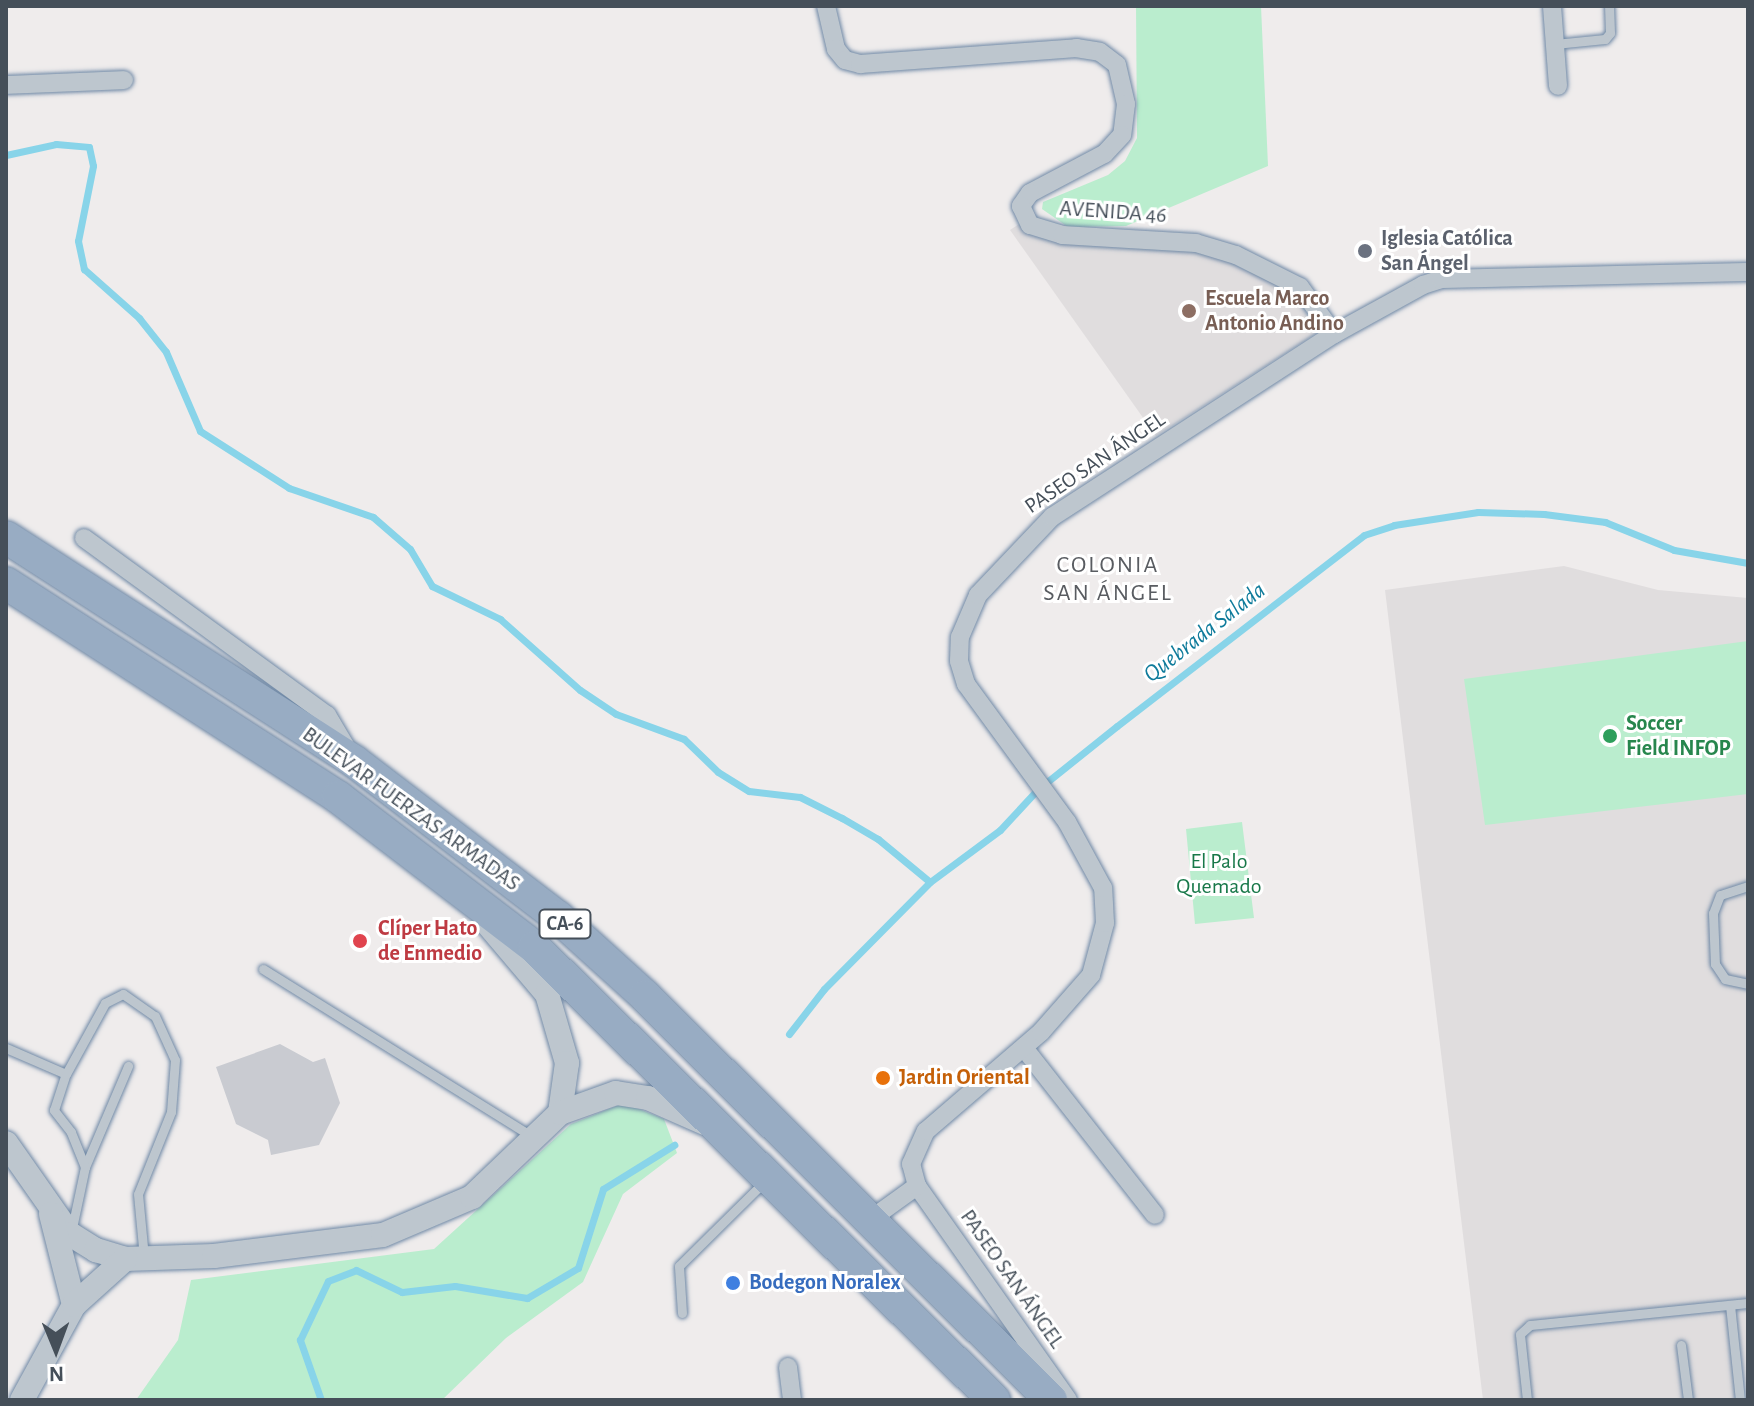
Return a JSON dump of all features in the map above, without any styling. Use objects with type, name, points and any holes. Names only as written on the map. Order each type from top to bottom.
[{"type":"highway","name":"BULEVAR FUERZAS ARMADAS","points":[[6,537],[355,762],[558,917],[1051,1400]]},
{"type":"highway","name":"BULEVAR FUERZAS ARMADAS","points":[[6,583],[338,797],[534,947],[994,1400]]},
{"type":"street","name":"AVENIDA 46","points":[[826,6],[836,49],[845,60],[860,64],[1076,48],[1100,52],[1117,65],[1126,104],[1122,135],[1104,154],[1030,193],[1021,206],[1030,225],[1062,235],[1196,243],[1236,255],[1300,287],[1334,334]]},
{"type":"street","points":[[1552,6],[1558,86]]},
{"type":"street","points":[[6,85],[124,80]]},
{"type":"street","name":"PASEO SAN ÁNGEL","points":[[1068,1400],[917,1186],[911,1164],[926,1131],[1024,1048],[1091,975],[1102,942],[1103,888],[1067,822],[966,684],[959,661],[960,637],[978,595],[1052,517],[1334,334],[1441,279],[1748,272]]},
{"type":"street","points":[[84,538],[327,715],[355,762]]},
{"type":"street","points":[[453,885],[547,994],[567,1063],[560,1113]]},
{"type":"street","points":[[1024,1048],[1155,1215]]},
{"type":"street","points":[[6,1143],[70,1234],[96,1250],[134,1259],[214,1256],[383,1235],[472,1197],[560,1113],[629,1092],[721,1129]]},
{"type":"street","points":[[867,1222],[917,1186]]},
{"type":"street","points":[[51,1211],[74,1305]]},
{"type":"street","points":[[22,1400],[74,1305],[134,1259]]},
{"type":"street","points":[[788,1367],[792,1400]]},
{"type":"lane","points":[[1555,44],[1605,39],[1610,33],[1609,6]]},
{"type":"lane","points":[[1748,886],[1720,895],[1713,913],[1715,964],[1725,979],[1748,984]]},
{"type":"lane","points":[[263,969],[534,1138]]},
{"type":"lane","points":[[85,1167],[71,1132],[54,1110],[66,1074],[105,1003],[123,994],[155,1016],[175,1060],[171,1112],[138,1194],[134,1259]]},
{"type":"lane","points":[[6,1048],[66,1074]]},
{"type":"lane","points":[[70,1234],[85,1167],[128,1066]]},
{"type":"lane","points":[[682,1313],[679,1266],[769,1177]]},
{"type":"lane","points":[[1527,1400],[1520,1334],[1530,1325],[1748,1303]]},
{"type":"lane","points":[[1730,1305],[1740,1400]]},
{"type":"lane","points":[[1681,1345],[1688,1400]]},
{"type":"shaded area","name":"Escuela Marco Antonio Andino","points":[[1022,222],[1211,252],[1297,294],[1323,329],[1156,436],[1010,230]]},
{"type":"shaded area","points":[[1564,566],[1658,590],[1748,598],[1748,1400],[1483,1400],[1385,590]]},
{"type":"green space","points":[[1136,6],[1261,6],[1268,166],[1126,226],[1068,227],[1042,209],[1043,202],[1108,175],[1125,161],[1137,138]]},
{"type":"green space","name":"Soccer Field INFOP","points":[[1748,641],[1748,794],[1485,825],[1464,679]]},
{"type":"green space","name":"El Palo Quemado","points":[[1242,822],[1254,918],[1195,924],[1186,829]]},
{"type":"green space","points":[[624,1103],[664,1119],[677,1153],[623,1194],[583,1282],[506,1338],[442,1400],[136,1400],[178,1340],[191,1280],[434,1249],[571,1124]]},
{"type":"building","points":[[280,1044],[313,1062],[325,1058],[340,1103],[319,1145],[271,1155],[268,1140],[236,1124],[216,1067]]},
{"type":"waterway","points":[[6,155],[56,144],[89,147],[93,166],[78,241],[84,269],[139,318],[166,352],[200,431],[289,488],[373,517],[410,549],[432,586],[500,619],[580,690],[616,714],[684,739],[718,772],[749,791],[800,797],[842,818],[878,839],[930,882]]},
{"type":"waterway","name":"Quebrada Salada","points":[[789,1034],[824,989],[930,882],[1000,830],[1037,790],[1117,726],[1364,535],[1394,525],[1478,512],[1544,514],[1605,522],[1674,550],[1748,563]]},
{"type":"waterway","name":"Quebrada Salada","points":[[321,1400],[300,1340],[328,1281],[356,1270],[402,1292],[455,1286],[527,1298],[578,1268],[603,1189],[674,1145]]},
{"type":"place","name":"Iglesia Católica San Ángel","points":[[1365,251]]},
{"type":"place","name":"Escuela Marco Antonio Andino","points":[[1189,311]]},
{"type":"place","name":"Soccer Field INFOP","points":[[1610,736]]},
{"type":"place","name":"Clíper Hato de Enmedio","points":[[360,941]]},
{"type":"place","name":"Jardin Oriental","points":[[883,1078]]},
{"type":"place","name":"Bodegon Noralex","points":[[733,1283]]},
{"type":"district","name":"COLONIA SAN ÁNGEL","points":[[1108,580]]}]
